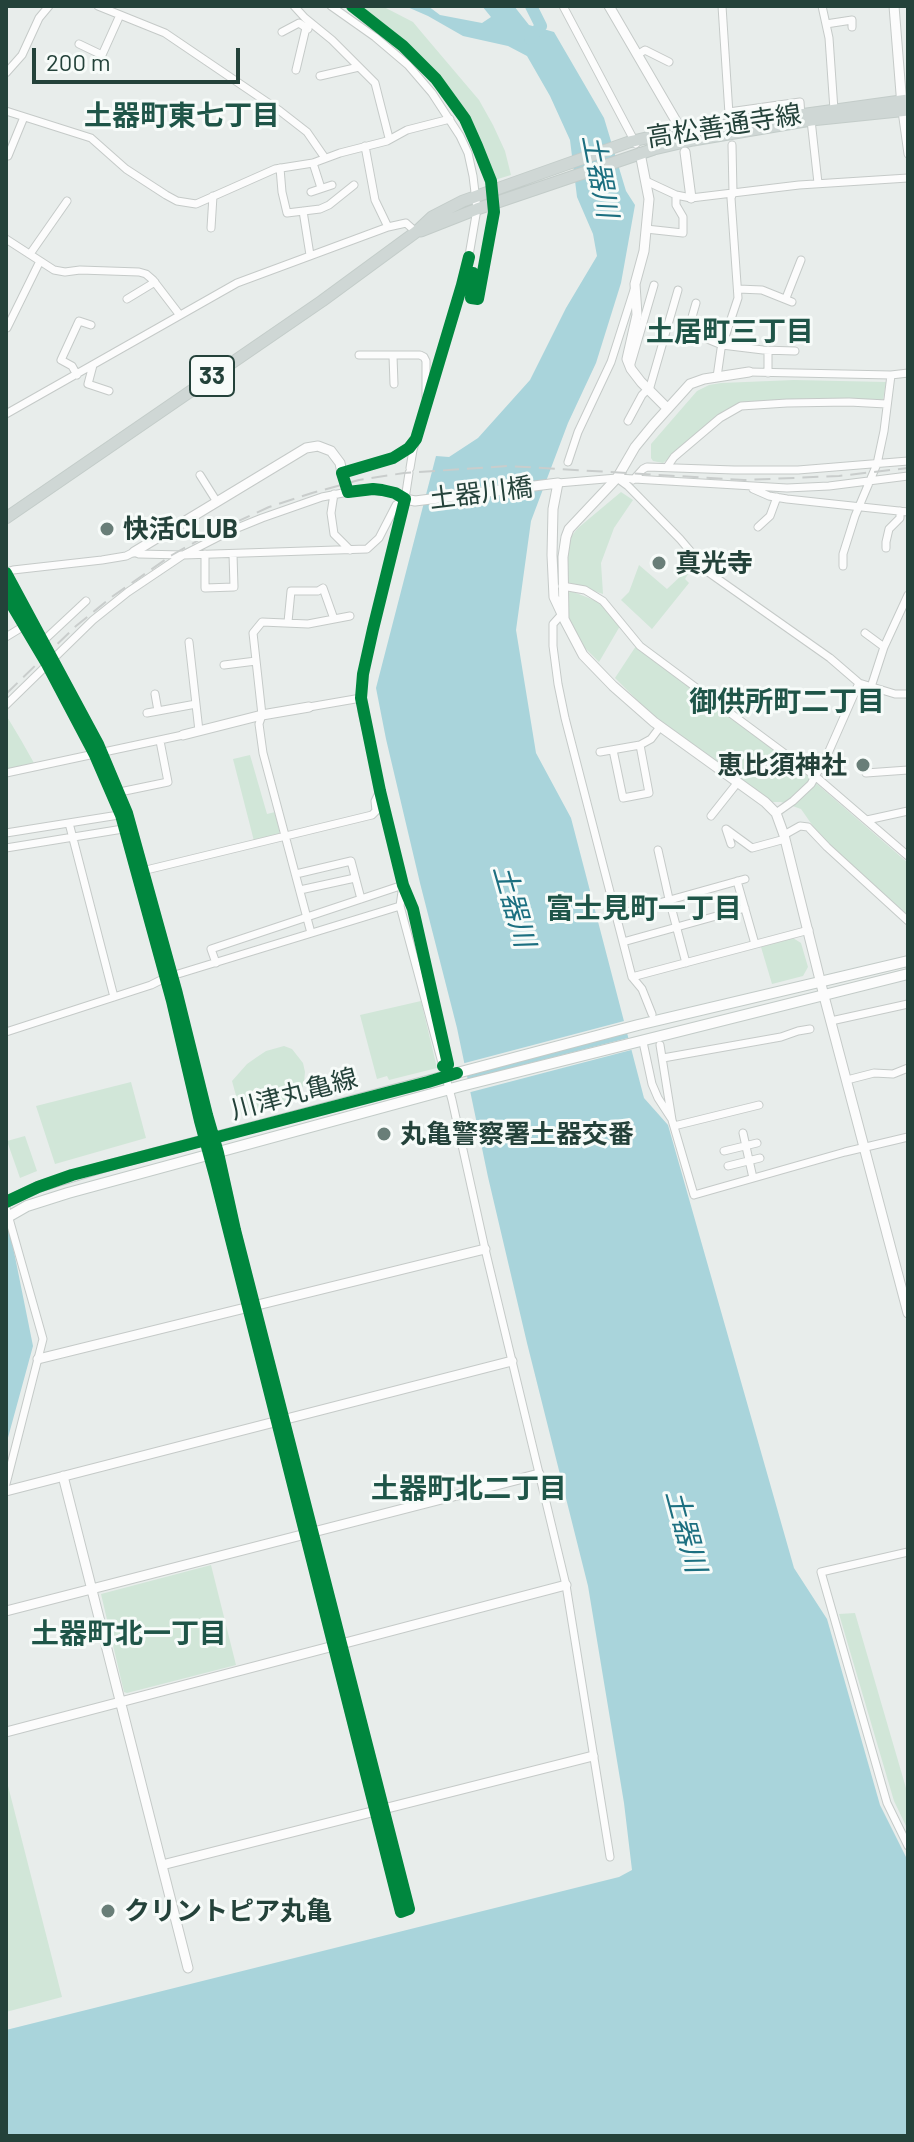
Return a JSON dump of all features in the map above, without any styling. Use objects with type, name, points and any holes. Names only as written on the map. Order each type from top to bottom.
[{"type":"main road","name":"高松善通寺線","points":[[482,197],[693,140],[805,119],[905,105]]},
{"type":"main road","name":"高松善通寺線","points":[[6,518],[310,309],[432,217],[632,142],[690,129],[805,119],[834,110],[905,105]]},
{"type":"main road","name":"高松善通寺線","points":[[416,232],[477,209],[482,197]]},
{"type":"main road","name":"川津丸亀線","points":[[7,1211],[38,1187],[72,1175],[638,1025],[908,961]]},
{"type":"main road","name":"川津丸亀線","points":[[7,1211],[461,1086],[908,974]]},
{"type":"street","points":[[6,73],[22,55],[39,18],[49,6]]},
{"type":"street","points":[[98,6],[165,33],[307,132],[325,158]]},
{"type":"street","points":[[294,6],[375,83],[389,138]]},
{"type":"street","points":[[331,6],[408,65],[432,93],[468,153],[482,197]]},
{"type":"street","points":[[563,6],[632,142],[649,199],[644,251],[611,362],[578,432],[568,462]]},
{"type":"street","points":[[609,6],[676,121]]},
{"type":"street","points":[[722,6],[729,113],[800,102],[818,183]]},
{"type":"street","points":[[822,6],[829,38],[834,110]]},
{"type":"street","points":[[894,6],[908,154]]},
{"type":"street","points":[[79,44],[102,55],[120,15]]},
{"type":"street","points":[[826,24],[852,20],[852,27]]},
{"type":"street","points":[[282,32],[299,23],[311,30],[318,29]]},
{"type":"street","points":[[296,70],[306,28]]},
{"type":"street","points":[[896,35],[908,33]]},
{"type":"street","points":[[637,55],[645,50],[669,62]]},
{"type":"street","points":[[320,76],[359,67]]},
{"type":"street","points":[[7,114],[91,138],[126,169],[177,201],[196,204],[280,168],[313,163],[407,130],[450,119]]},
{"type":"street","points":[[8,156],[24,117]]},
{"type":"street","points":[[717,377],[722,345],[738,289],[732,236],[732,145]]},
{"type":"street","points":[[365,146],[375,200],[388,227]]},
{"type":"street","points":[[685,152],[691,198]]},
{"type":"street","points":[[313,163],[321,188]]},
{"type":"street","points":[[280,168],[287,213],[320,209],[354,185]]},
{"type":"street","points":[[646,181],[676,195],[691,198],[818,183],[908,178]]},
{"type":"street","points":[[311,192],[332,185]]},
{"type":"street","points":[[646,229],[683,233],[683,217],[676,205],[676,195]]},
{"type":"street","points":[[211,228],[213,196]]},
{"type":"street","points":[[30,254],[67,201]]},
{"type":"street","points":[[477,209],[466,273],[416,439],[409,470],[410,500],[373,629],[361,698],[403,885],[400,906],[449,1090],[566,1585],[610,1857]]},
{"type":"street","points":[[303,211],[310,255]]},
{"type":"street","points":[[6,414],[237,283],[388,227],[406,223],[416,232]]},
{"type":"street","points":[[6,239],[54,270],[146,274],[179,314]]},
{"type":"street","points":[[20,330],[7,328],[40,261]]},
{"type":"street","points":[[738,289],[756,286],[789,300],[801,265]]},
{"type":"street","points":[[127,299],[155,282]]},
{"type":"street","points":[[635,284],[637,315],[627,359],[647,389],[667,408]]},
{"type":"street","points":[[630,367],[654,285]]},
{"type":"street","points":[[628,421],[650,387],[678,290]]},
{"type":"street","points":[[696,303],[688,331],[722,345],[795,351]]},
{"type":"street","points":[[77,375],[72,366],[61,360],[79,321],[91,325]]},
{"type":"street","points":[[768,350],[768,373]]},
{"type":"street","points":[[359,355],[424,357],[426,408]]},
{"type":"street","points":[[393,356],[394,384]]},
{"type":"street","points":[[93,365],[88,384],[109,391]]},
{"type":"street","points":[[563,617],[564,545],[569,529],[617,478],[635,447],[690,384],[749,372],[908,373]]},
{"type":"street","points":[[843,566],[843,554],[877,464],[891,375]]},
{"type":"street","points":[[667,467],[674,457],[720,418],[741,406],[849,402],[886,404]]},
{"type":"street","points":[[342,473],[402,454],[416,439]]},
{"type":"street","points":[[348,492],[340,463],[331,451],[318,446],[306,448],[126,556],[6,573],[99,754],[124,814],[235,1230],[279,1420],[380,1810],[409,1909],[401,1912],[380,1810]]},
{"type":"street","points":[[637,479],[645,468],[798,470],[908,461]]},
{"type":"street","points":[[200,475],[217,502]]},
{"type":"street","points":[[908,476],[787,488],[617,478],[552,484],[554,597],[583,655],[660,727],[776,813],[785,837],[908,1313]]},
{"type":"street","points":[[617,478],[670,529],[708,572],[830,658],[859,683],[895,694],[908,694]]},
{"type":"street","name":"土器川橋","points":[[410,500],[552,484]]},
{"type":"street","points":[[748,487],[759,493],[787,499],[904,512],[889,529],[886,548]]},
{"type":"street","points":[[787,488],[787,499]]},
{"type":"street","points":[[201,552],[262,518],[334,494],[373,489],[395,493],[410,500]]},
{"type":"street","points":[[334,494],[331,513],[334,534],[350,550]]},
{"type":"street","points":[[758,527],[770,516],[777,497]]},
{"type":"street","points":[[134,552],[183,555],[201,552],[233,554],[367,549],[379,538],[396,505],[410,500]]},
{"type":"street","points":[[201,552],[205,588],[234,587],[233,554]]},
{"type":"street","points":[[6,705],[93,620],[183,555]]},
{"type":"street","points":[[562,586],[585,590],[603,601],[640,646],[815,776],[908,856]]},
{"type":"street","points":[[288,622],[291,591],[318,591],[323,588],[334,619]]},
{"type":"street","points":[[6,595],[24,626],[40,644]]},
{"type":"street","points":[[871,687],[884,648],[908,595]]},
{"type":"street","points":[[40,644],[86,601]]},
{"type":"street","points":[[311,933],[263,753],[253,633],[262,622],[308,624],[350,616]]},
{"type":"street","points":[[563,617],[553,624],[558,684],[632,977],[642,989],[652,1014]]},
{"type":"street","points":[[6,637],[24,626]]},
{"type":"street","points":[[865,633],[893,652]]},
{"type":"street","points":[[189,642],[199,731]]},
{"type":"street","points":[[224,665],[256,661]]},
{"type":"street","points":[[776,813],[811,784],[859,683]]},
{"type":"street","points":[[155,694],[158,711]]},
{"type":"street","points":[[6,773],[160,741],[262,715],[361,698]]},
{"type":"street","points":[[147,713],[196,704]]},
{"type":"street","points":[[600,752],[640,745],[651,739],[660,727]]},
{"type":"street","points":[[116,793],[168,782],[160,741]]},
{"type":"street","points":[[613,750],[623,798],[649,793],[640,745]]},
{"type":"street","points":[[866,773],[908,770]]},
{"type":"street","points":[[711,816],[738,782]]},
{"type":"street","points":[[140,872],[372,815],[376,811],[375,801],[380,791]]},
{"type":"street","points":[[867,820],[908,811]]},
{"type":"street","points":[[6,833],[124,814]]},
{"type":"street","points":[[69,823],[114,997]]},
{"type":"street","points":[[731,844],[726,829],[752,848],[785,837],[800,826],[808,827],[908,921]]},
{"type":"street","points":[[6,848],[128,828]]},
{"type":"street","points":[[658,850],[686,963]]},
{"type":"street","points":[[296,874],[351,861],[361,899]]},
{"type":"street","points":[[300,890],[355,878]]},
{"type":"street","points":[[616,915],[741,880],[755,944]]},
{"type":"street","points":[[216,963],[211,949],[403,885]]},
{"type":"street","points":[[6,1032],[168,977],[400,906]]},
{"type":"street","points":[[623,942],[745,908]]},
{"type":"street","points":[[274,928],[278,943]]},
{"type":"street","points":[[632,977],[809,930]]},
{"type":"street","points":[[831,1021],[908,1004]]},
{"type":"street","points":[[663,1058],[810,1029]]},
{"type":"street","points":[[643,1042],[652,1084],[673,1123]]},
{"type":"street","points":[[660,1045],[673,1123],[694,1195],[908,1137]]},
{"type":"street","points":[[847,1080],[874,1073],[893,1074],[908,1068]]},
{"type":"street","points":[[673,1123],[759,1105]]},
{"type":"street","points":[[743,1133],[753,1178]]},
{"type":"street","points":[[724,1151],[757,1143]]},
{"type":"street","points":[[728,1166],[760,1158]]},
{"type":"street","points":[[6,1484],[43,1339],[7,1211]]},
{"type":"street","points":[[38,1359],[485,1249]]},
{"type":"street","points":[[6,1491],[512,1361]]},
{"type":"street","points":[[6,1611],[539,1474]]},
{"type":"street","points":[[63,1476],[188,1968]]},
{"type":"street","points":[[908,1552],[821,1572],[887,1803],[908,1846]]},
{"type":"street","points":[[6,1732],[566,1585]]},
{"type":"street","points":[[162,1865],[593,1756]]},
{"type":"green space","points":[[360,6],[382,6],[413,22],[479,100],[505,151],[511,175],[491,181],[465,119],[451,99],[403,46],[357,10]]},
{"type":"green space","points":[[794,380],[886,382],[883,400],[816,398],[738,403],[663,463],[651,458],[651,444],[697,391],[721,383]]},
{"type":"green space","points":[[621,492],[633,500],[614,528],[601,563],[603,594],[567,582],[565,562],[569,539]]},
{"type":"green space","points":[[685,550],[695,563],[685,579],[689,583],[652,629],[621,600],[629,592],[639,565],[667,589],[684,573],[680,568]]},
{"type":"green space","points":[[571,591],[599,602],[620,626],[599,662],[584,647],[568,618],[567,594]]},
{"type":"green space","points":[[636,646],[802,771],[908,863],[908,917],[822,839],[801,809],[771,802],[649,712],[615,678]]},
{"type":"green space","points":[[6,715],[21,740],[34,763],[6,770]]},
{"type":"green space","points":[[250,755],[267,814],[275,812],[280,834],[254,841],[233,759]]},
{"type":"green space","points":[[793,938],[801,943],[808,967],[803,976],[772,984],[761,947]]},
{"type":"green space","points":[[421,1001],[437,1068],[389,1080],[387,1076],[377,1079],[360,1015]]},
{"type":"green space","points":[[284,1046],[292,1049],[303,1063],[304,1083],[300,1093],[295,1100],[241,1114],[232,1081],[257,1057]]},
{"type":"green space","points":[[131,1082],[146,1138],[55,1164],[36,1106]]},
{"type":"green space","points":[[25,1136],[37,1171],[20,1178],[7,1141]]},
{"type":"green space","points":[[211,1565],[236,1665],[124,1692],[101,1594]]},
{"type":"green space","points":[[855,1613],[908,1795],[908,1830],[894,1801],[839,1614]]},
{"type":"green space","points":[[6,1778],[62,1997],[6,2012]]},
{"type":"water","name":"土器川","points":[[405,6],[428,6],[440,15],[482,23],[491,17],[482,6],[514,6],[529,25],[554,32],[604,118],[626,191],[635,205],[621,283],[596,363],[568,423],[531,521],[516,630],[536,753],[571,818],[644,1098],[668,1125],[794,1568],[827,1619],[880,1805],[908,1861],[908,2136],[6,2136],[6,2030],[619,1877],[632,1870],[588,1586],[527,1343],[457,1028],[376,688],[436,456],[449,457],[478,438],[530,380],[566,308],[597,256],[593,234],[577,197],[570,140],[527,56],[508,46],[463,36]]},
{"type":"water","points":[[6,1224],[33,1346],[6,1445]]},
{"type":"pier","points":[[628,1020],[631,1032],[463,1075],[461,1064]]},
{"type":"pier","points":[[632,1037],[635,1049],[467,1093],[464,1080]]},
{"type":"waterway","points":[[530,39],[541,26],[531,6]]},
{"type":"railway","points":[[6,694],[76,626],[172,555],[269,507],[359,480],[404,473],[508,466],[744,480],[839,476],[908,468]]},
{"type":"cycle path","points":[[352,6],[403,46],[436,79],[465,119],[491,181],[494,212],[478,299],[471,298],[473,273]]},
{"type":"cycle path","points":[[443,1066],[448,1064],[413,909],[403,885],[380,791],[361,698],[363,674],[405,499],[382,490],[348,492],[342,473],[393,458],[409,448],[416,439],[469,257]]},
{"type":"cycle path","points":[[6,573],[98,744],[127,813],[218,1153],[409,1909],[401,1912],[172,1001],[121,815],[95,755],[6,595]]},
{"type":"cycle path","points":[[6,1202],[72,1175],[457,1073]]},
{"type":"place","name":"快活CLUB","points":[[107,529]]},
{"type":"place","name":"真光寺","points":[[659,563]]},
{"type":"place","name":"恵比須神社","points":[[863,765]]},
{"type":"place","name":"丸亀警察署土器交番","points":[[384,1134]]},
{"type":"place","name":"クリントピア丸亀","points":[[108,1911]]},
{"type":"district","name":"土器町東七丁目","points":[[182,116]]},
{"type":"district","name":"土居町三丁目","points":[[730,332]]},
{"type":"district","name":"御供所町二丁目","points":[[787,702]]},
{"type":"district","name":"富士見町一丁目","points":[[644,909]]},
{"type":"district","name":"土器町北二丁目","points":[[469,1489]]},
{"type":"district","name":"土器町北一丁目","points":[[129,1634]]}]
